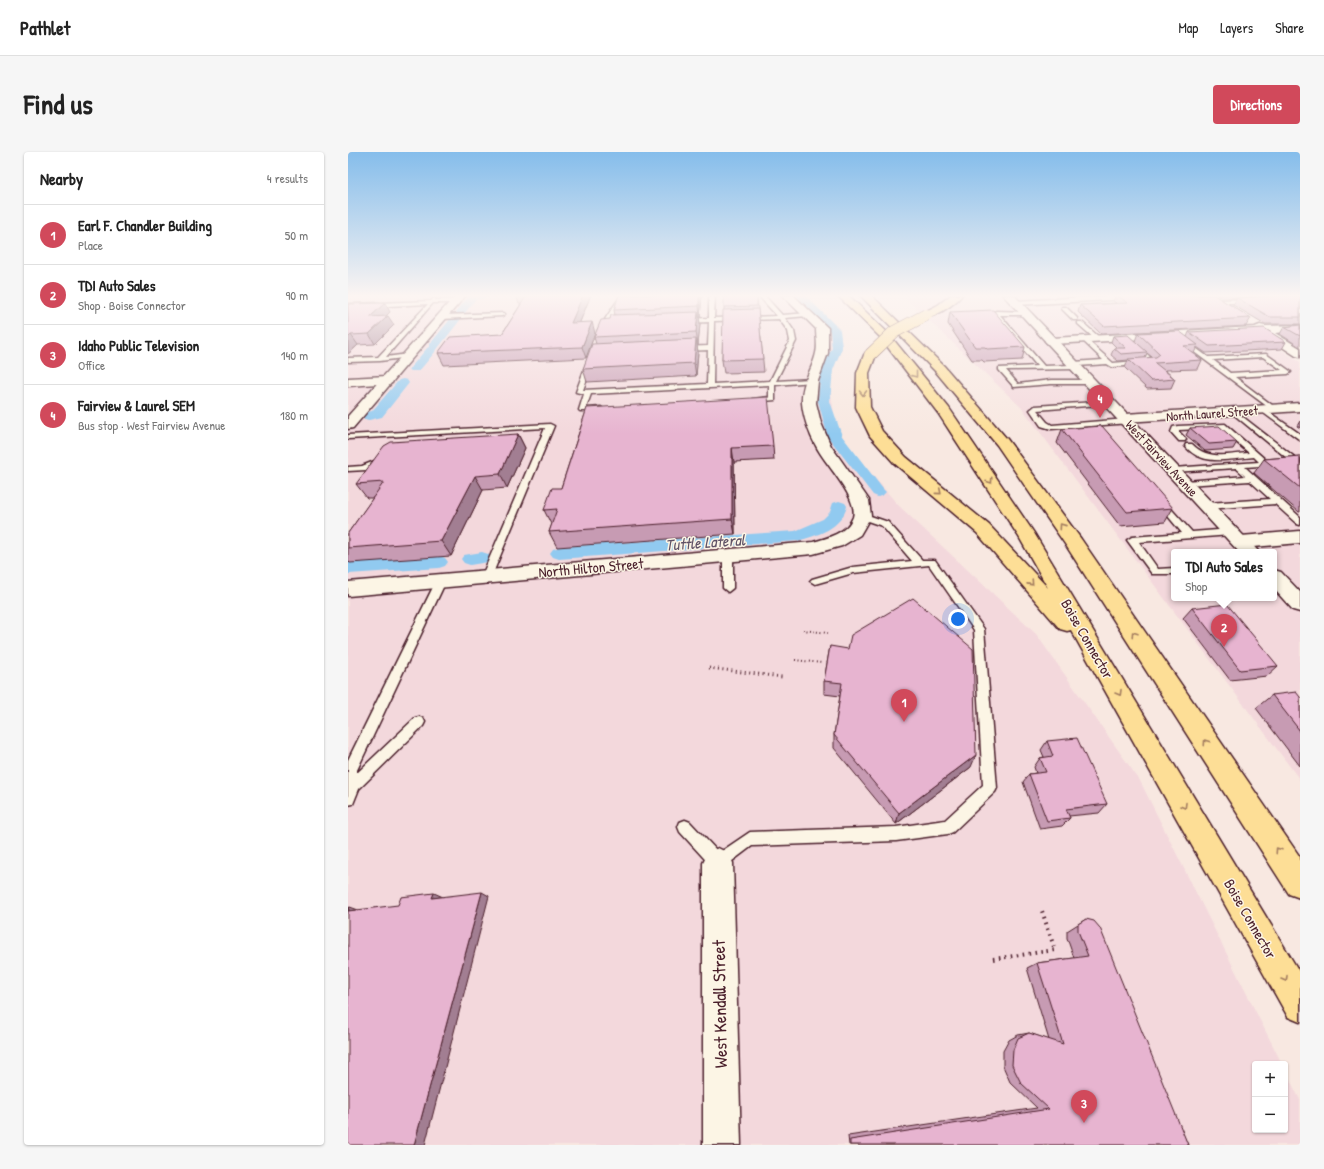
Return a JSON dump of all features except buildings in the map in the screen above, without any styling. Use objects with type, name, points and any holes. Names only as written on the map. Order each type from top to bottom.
[{"type":"highway","points":[[884,341],[870,355],[863,373],[863,407],[875,433],[900,460],[983,529],[1100,660]]},
{"type":"highway","name":"Boise Connector","points":[[889,341],[944,411],[1028,537],[1300,1005]]},
{"type":"highway","points":[[912,341],[940,369],[1002,442],[1078,549],[1300,883]]},
{"type":"street","points":[[348,425],[421,341]]},
{"type":"street","points":[[822,341],[822,353],[811,382],[809,402],[814,423],[823,446],[860,500],[858,523]]},
{"type":"street","name":"West Fairview Avenue","points":[[1052,341],[1241,542]]},
{"type":"street","points":[[1281,341],[1300,353]]},
{"type":"street","points":[[348,382],[387,380]]},
{"type":"street","name":"North Laurel Street","points":[[1126,420],[1208,413],[1300,408]]},
{"type":"street","name":"North Hilton Street","points":[[348,589],[813,548],[835,542],[858,523]]},
{"type":"street","points":[[1241,542],[1300,537]]},
{"type":"street","points":[[1277,580],[1300,605]]},
{"type":"street","name":"West Kendall Street","points":[[718,863],[722,1145]]},
{"type":"lane","points":[[380,359],[396,341]]},
{"type":"lane","points":[[710,386],[711,341]]},
{"type":"lane","points":[[749,400],[773,398],[772,383],[793,341]]},
{"type":"lane","points":[[1018,341],[1042,368]]},
{"type":"lane","points":[[1086,341],[1107,362],[1115,366],[1152,362],[1152,360],[1131,341]]},
{"type":"lane","points":[[1184,341],[1229,375],[1300,438]]},
{"type":"lane","points":[[679,349],[711,348]]},
{"type":"lane","points":[[593,353],[579,392],[811,382]]},
{"type":"lane","points":[[348,360],[408,356]]},
{"type":"lane","points":[[1208,359],[1264,356],[1288,372],[1229,375]]},
{"type":"lane","points":[[1090,382],[1050,382],[1016,386],[1001,370],[1010,368],[1042,368],[1107,362]]},
{"type":"lane","points":[[588,392],[582,410],[606,409]]},
{"type":"lane","points":[[1110,403],[1035,408],[1033,410],[1046,426],[1095,427],[1126,420]]},
{"type":"lane","points":[[1234,412],[1297,461]]},
{"type":"lane","points":[[1208,413],[1265,463]]},
{"type":"lane","points":[[348,437],[550,426],[486,578]]},
{"type":"lane","points":[[1182,440],[1175,432],[1178,428],[1222,426]]},
{"type":"lane","points":[[402,444],[409,434]]},
{"type":"lane","points":[[1188,446],[1204,458],[1256,455]]},
{"type":"lane","points":[[348,469],[363,468],[388,458]]},
{"type":"lane","points":[[1173,470],[1297,461]]},
{"type":"lane","points":[[1238,465],[1300,522]]},
{"type":"lane","points":[[1186,483],[1252,478]]},
{"type":"lane","points":[[1153,494],[1189,535]]},
{"type":"lane","points":[[1207,506],[1277,501]]},
{"type":"lane","points":[[858,523],[885,524],[919,563]]},
{"type":"lane","points":[[1171,570],[1155,572],[1132,540],[1189,535],[1241,542]]},
{"type":"lane","points":[[728,556],[728,588]]},
{"type":"lane","points":[[685,828],[718,863],[750,839],[896,834],[948,827],[990,788],[979,628],[932,562],[853,570],[815,581]]},
{"type":"lane","points":[[350,792],[350,770],[441,581]]},
{"type":"lane","points":[[350,792],[419,722]]},
{"type":"path","points":[[803,630],[828,633]]},
{"type":"path","points":[[795,660],[822,663]]},
{"type":"path","points":[[709,668],[782,677]]},
{"type":"path","points":[[992,959],[1055,950],[1042,911]]},
{"type":"shaded area","points":[[348,341],[841,341],[842,348],[829,380],[837,433],[898,505],[1036,634],[1140,781],[1280,1061],[1252,1061],[1252,1133],[1288,1133],[1288,1076],[1300,1100],[1300,1145],[348,1145]]},
{"type":"shaded area","points":[[951,341],[1268,341],[1300,362],[1300,780],[1022,408]]},
{"type":"waterway","points":[[434,346],[438,341]]},
{"type":"waterway","name":"Tuttle Lateral","points":[[836,341],[837,348],[827,370],[824,401],[835,437],[878,492]]},
{"type":"waterway","points":[[415,369],[431,350]]},
{"type":"waterway","points":[[369,416],[377,414],[403,383]]},
{"type":"waterway","name":"Tuttle Lateral","points":[[559,553],[797,536],[823,526],[829,522],[834,518],[839,506]]},
{"type":"waterway","name":"Tuttle Lateral","points":[[470,559],[482,558]]},
{"type":"waterway","name":"Tuttle Lateral","points":[[348,568],[439,562]]},
{"type":"place","name":"Fairview & Laurel SEM","points":[[1100,418]]},
{"type":"place","name":"TDI Auto Sales","points":[[1224,647]]},
{"type":"place","name":"Earl F. Chandler Building","points":[[904,722]]},
{"type":"place","name":"Idaho Public Television","points":[[1084,1123]]}]
